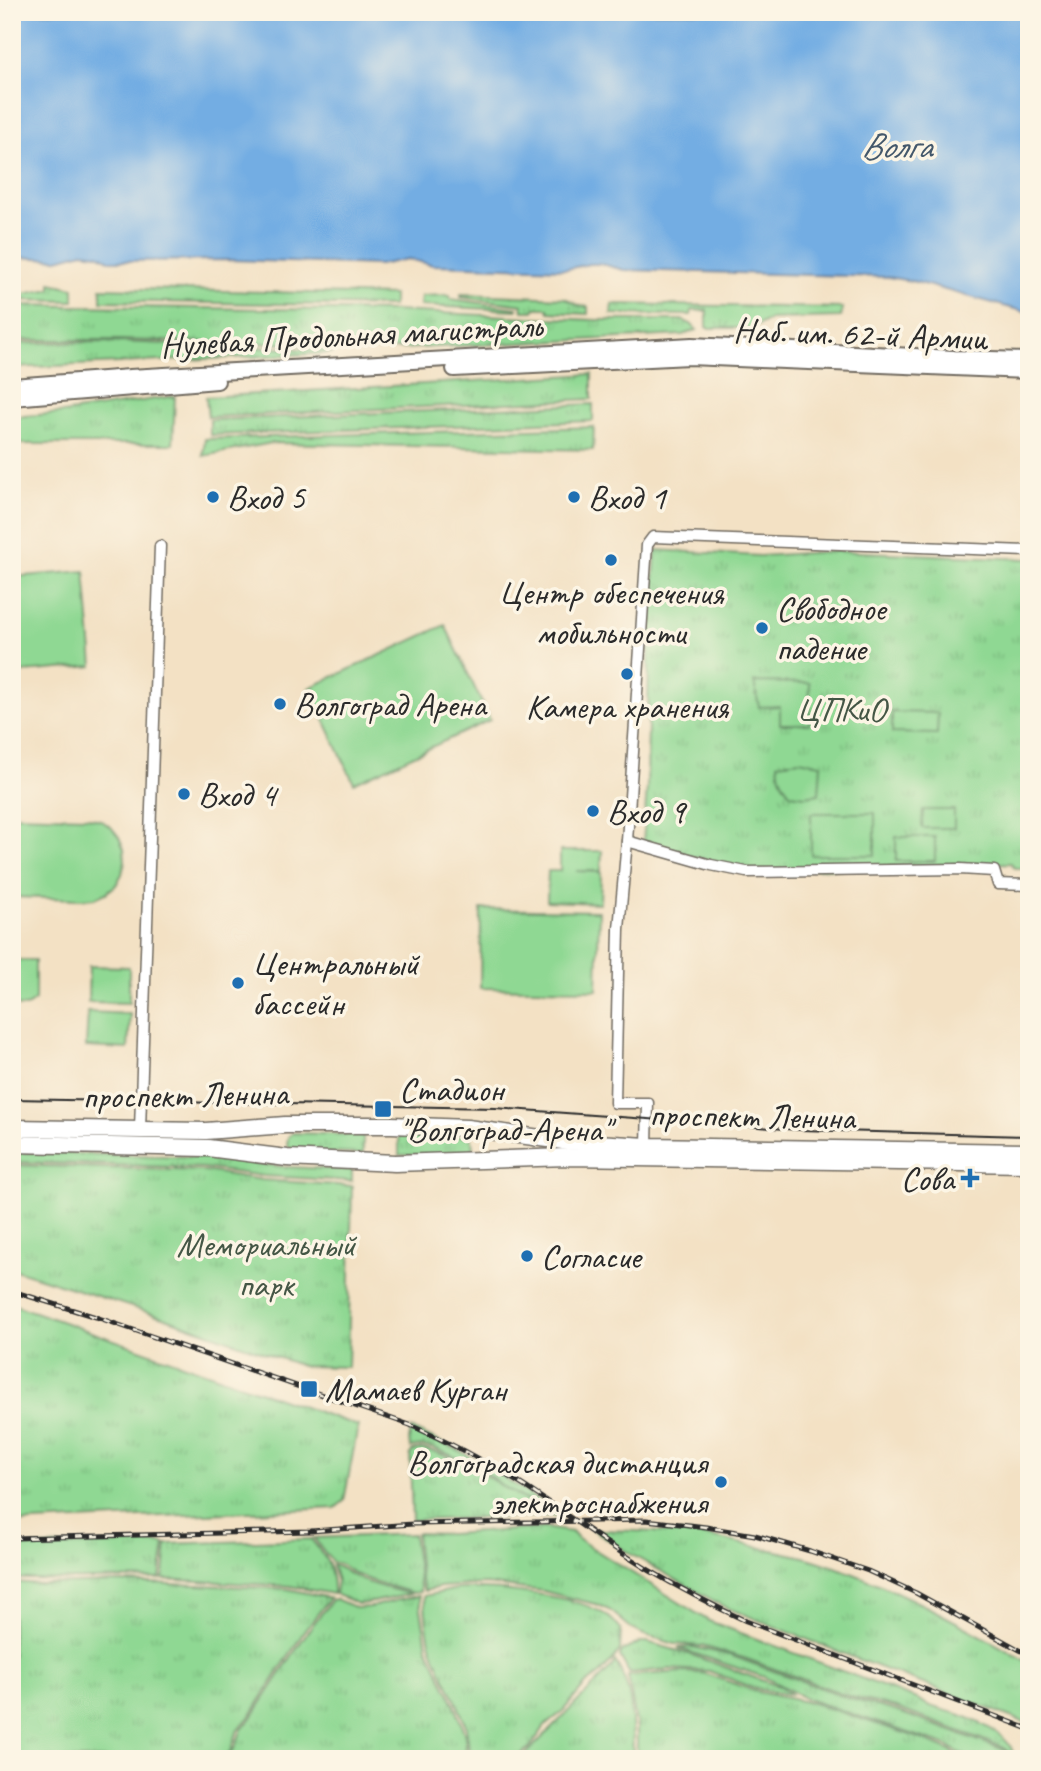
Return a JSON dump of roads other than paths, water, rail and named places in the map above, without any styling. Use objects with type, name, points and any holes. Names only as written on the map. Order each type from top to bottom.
[{"type":"main road","name":"Наб. им. 62-й Армии","points":[[691,351],[1029,360]]},
{"type":"main road","name":"Наб. им. 62-й Армии","points":[[691,351],[1029,371]]},
{"type":"main road","name":"Нулевая Продольная магистраль","points":[[12,386],[130,377],[691,351]]},
{"type":"main road","name":"Нулевая Продольная магистраль","points":[[12,398],[263,378],[691,351]]},
{"type":"main road","name":"проспект Ленина","points":[[12,1128],[206,1131],[285,1125],[393,1125],[467,1128],[563,1141],[647,1146],[1029,1152]]},
{"type":"main road","points":[[285,1125],[276,1141],[277,1147],[287,1158]]},
{"type":"main road","points":[[467,1128],[479,1141],[480,1146],[469,1161]]},
{"type":"main road","name":"проспект Ленина","points":[[12,1144],[208,1148],[287,1158],[395,1163],[567,1157],[1029,1164]]},
{"type":"street","points":[[647,1146],[648,1103],[615,1103],[619,929],[647,545],[653,537],[1029,551]]},
{"type":"street","points":[[140,1129],[160,546]]},
{"type":"street","points":[[627,841],[710,865],[746,872],[960,869],[994,871],[998,884],[1029,885]]},
{"type":"water","name":"Волга","points":[[12,12],[1029,12],[1029,313],[888,277],[624,270],[601,264],[567,269],[433,265],[408,259],[379,265],[230,260],[111,261],[98,254],[83,252],[58,259],[12,257]]},
{"type":"tram line","points":[[12,1099],[495,1108],[800,1130],[1029,1136]]},
{"type":"railway","points":[[12,1291],[96,1317],[410,1425],[499,1471],[647,1569],[721,1609],[746,1621],[1029,1729]]},
{"type":"railway","points":[[12,1538],[311,1531],[413,1524],[646,1520],[755,1535],[868,1571],[916,1593],[1029,1655]]},
{"type":"place","name":"Вход 5","points":[[213,497]]},
{"type":"place","name":"Вход 1","points":[[574,497]]},
{"type":"place","name":"Центр обеспечения мобильности","points":[[611,560]]},
{"type":"place","name":"Свободное падение","points":[[762,628]]},
{"type":"place","name":"Камера хранения","points":[[627,674]]},
{"type":"place","name":"Волгоград Арена","points":[[280,704]]},
{"type":"place","name":"Вход 4","points":[[184,794]]},
{"type":"place","name":"Вход 9","points":[[593,811]]},
{"type":"place","name":"Центральный бассейн","points":[[238,983]]},
{"type":"place","name":"Стадион \"Волгоград-Арена\"","points":[[383,1109]]},
{"type":"place","name":"Сова","points":[[970,1178]]},
{"type":"place","name":"Согласие","points":[[527,1256]]},
{"type":"place","name":"Мамаев Курган","points":[[309,1389]]},
{"type":"place","name":"Волгоградская дистанция электроснабжения","points":[[721,1482]]},
{"type":"park label","name":"ЦПКиО","points":[[841,709]]},
{"type":"park label","name":"Мемориальный парк","points":[[266,1264]]}]
